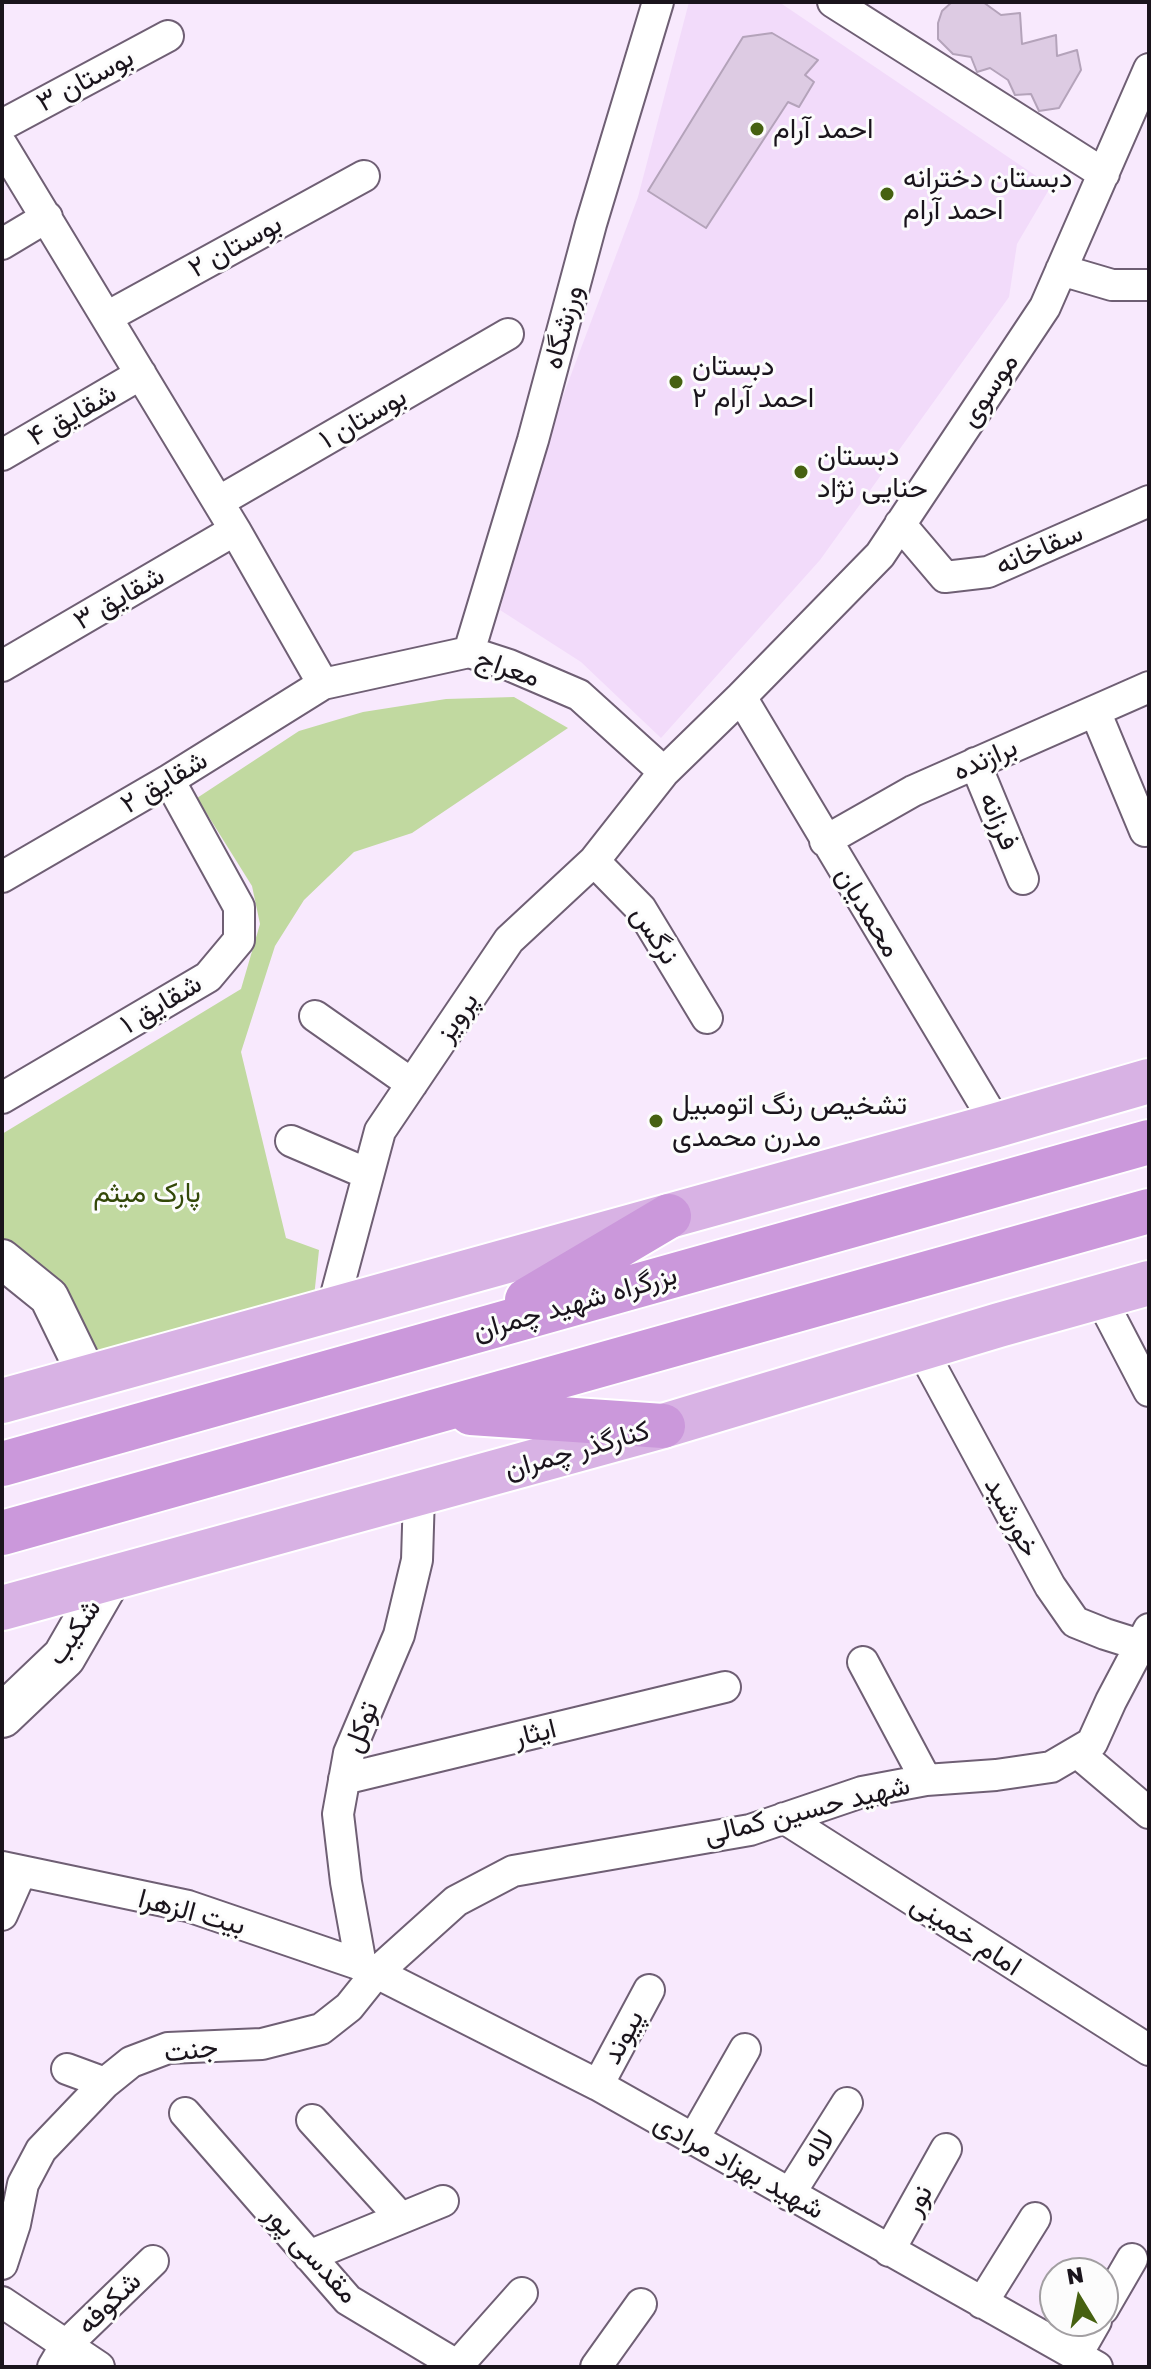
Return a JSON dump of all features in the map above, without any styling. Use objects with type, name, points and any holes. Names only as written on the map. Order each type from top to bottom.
[{"type":"highway","name":"بزرگراه شهید چمران","points":[[2,1464],[1149,1142]]},
{"type":"highway","points":[[2,1533],[1149,1211]]},
{"type":"highway","points":[[472,1332],[669,1216]]},
{"type":"highway","points":[[440,1411],[663,1426]]},
{"type":"main road","points":[[2,1401],[1149,1081]]},
{"type":"main road","name":"کنارگذر چمران","points":[[2,1608],[663,1426],[1149,1283]]},
{"type":"main road","name":"شکیب","points":[[2,1716],[64,1657],[109,1579]]},
{"type":"street","name":"ورزشگاه","points":[[469,652],[658,2]]},
{"type":"street","points":[[833,2],[1104,174]]},
{"type":"street","name":"بوستان ۳","points":[[2,125],[168,36]]},
{"type":"street","name":"موسوی","points":[[664,772],[880,555],[1045,307],[1149,69]]},
{"type":"street","points":[[2,145],[235,530],[323,684]]},
{"type":"street","name":"بوستان ۲","points":[[107,317],[364,176]]},
{"type":"street","points":[[2,244],[47,217]]},
{"type":"street","points":[[1061,270],[1112,285],[1149,285]]},
{"type":"street","name":"بوستان ۱","points":[[218,502],[508,334]]},
{"type":"street","name":"شقایق ۴","points":[[2,455],[141,374]]},
{"type":"street","name":"سقاخانه","points":[[900,524],[945,577],[988,572],[1149,501]]},
{"type":"street","name":"شقایق ۳","points":[[2,666],[235,530]]},
{"type":"street","name":"معراج","points":[[323,684],[469,652],[509,665],[579,695],[664,772]]},
{"type":"street","name":"شقایق ۲","points":[[2,877],[169,780],[323,684]]},
{"type":"street","name":"برازنده","points":[[825,841],[913,791],[1149,687]]},
{"type":"street","name":"محمدیان","points":[[741,697],[997,1125]]},
{"type":"street","points":[[1095,711],[1145,831]]},
{"type":"street","name":"فرزانه","points":[[975,763],[1023,879]]},
{"type":"street","name":"پرویز","points":[[332,1310],[380,1131],[509,940],[594,861],[664,772]]},
{"type":"street","name":"شقایق ۱","points":[[2,1098],[208,977],[239,940],[239,907],[169,780]]},
{"type":"street","name":"نرگس","points":[[594,861],[641,909],[707,1018]]},
{"type":"street","points":[[315,1016],[412,1084]]},
{"type":"street","points":[[291,1141],[368,1174]]},
{"type":"street","points":[[2,1259],[49,1297],[88,1377]]},
{"type":"street","points":[[1100,1297],[1149,1391]]},
{"type":"street","name":"خورشید","points":[[921,1348],[1050,1586],[1075,1622],[1105,1634],[1145,1637]]},
{"type":"street","name":"توکل","points":[[369,1968],[346,1882],[338,1814],[349,1753],[399,1635],[417,1560],[419,1494]]},
{"type":"street","name":"شهید حسین کمالی","points":[[369,1968],[456,1901],[513,1871],[750,1830],[862,1792],[926,1780],[1051,1767],[1092,1743],[1145,1637]]},
{"type":"street","points":[[863,1662],[926,1780]]},
{"type":"street","name":"ایثار","points":[[344,1779],[725,1687]]},
{"type":"street","points":[[1077,1752],[1149,1813]]},
{"type":"street","name":"امام خمینی","points":[[784,1818],[1149,2050]]},
{"type":"street","points":[[2,1915],[12,1870]]},
{"type":"street","name":"بیت الزهرا","points":[[12,1870],[188,1906],[369,1968]]},
{"type":"street","name":"جنت","points":[[2,2264],[15,2224],[23,2184],[41,2150],[105,2083],[131,2062],[168,2048],[262,2044],[321,2029],[349,2007],[369,1968]]},
{"type":"street","name":"شهید بهزاد مرادی","points":[[369,1968],[598,2085],[1086,2361]]},
{"type":"street","name":"پیوند","points":[[598,2085],[649,1990]]},
{"type":"street","points":[[693,2140],[745,2049]]},
{"type":"street","points":[[67,2069],[105,2083]]},
{"type":"street","name":"لاله","points":[[789,2195],[847,2103]]},
{"type":"street","name":"مقدسی پور","points":[[185,2113],[348,2300],[459,2366]]},
{"type":"street","points":[[312,2120],[401,2218]]},
{"type":"street","name":"نور","points":[[889,2251],[946,2149]]},
{"type":"street","points":[[309,2256],[443,2201]]},
{"type":"street","points":[[982,2303],[1035,2218]]},
{"type":"street","points":[[1119,2281],[1132,2259]]},
{"type":"street","name":"شکوفه","points":[[59,2356],[153,2261]]},
{"type":"street","points":[[459,2366],[522,2293]]},
{"type":"street","points":[[2,2302],[59,2356],[99,2367]]},
{"type":"street","points":[[596,2367],[641,2304]]},
{"type":"street","points":[[1086,2361],[1092,2337]]},
{"type":"shaded area","points":[[689,2],[779,2],[1051,186],[1017,244],[1009,297],[820,560],[661,738],[581,662],[500,610],[543,449],[638,197]],"holes":[[[818,60],[805,75],[798,106],[788,102],[706,228],[648,191]]]},
{"type":"green space","name":"پارک میثم","points":[[514,697],[568,728],[412,833],[354,852],[304,900],[275,946],[241,1052],[286,1238],[319,1250],[314,1297],[99,1356],[2,1244],[2,1134],[241,989],[260,924],[252,886],[197,798],[299,731],[363,712],[446,699]]},
{"type":"building","points":[[952,2],[983,2],[1001,15],[1020,13],[1022,44],[1056,35],[1057,56],[1077,50],[1081,70],[1059,108],[1039,111],[1031,94],[1015,95],[1008,80],[990,68],[977,72],[971,57],[953,54],[938,39],[942,11]]},
{"type":"building","points":[[772,33],[818,60],[805,75],[814,82],[799,107],[788,102],[706,228],[648,191],[743,37]]},
{"type":"place","name":"احمد آرام","points":[[757,129]]},
{"type":"place","name":"دبستان دخترانه احمد آرام","points":[[887,194]]},
{"type":"place","name":"دبستان احمد آرام ۲","points":[[676,382]]},
{"type":"place","name":"دبستان حنایی نژاد","points":[[801,472]]},
{"type":"place","name":"تشخیص رنگ اتومبیل مدرن محمدی","points":[[656,1121]]}]
